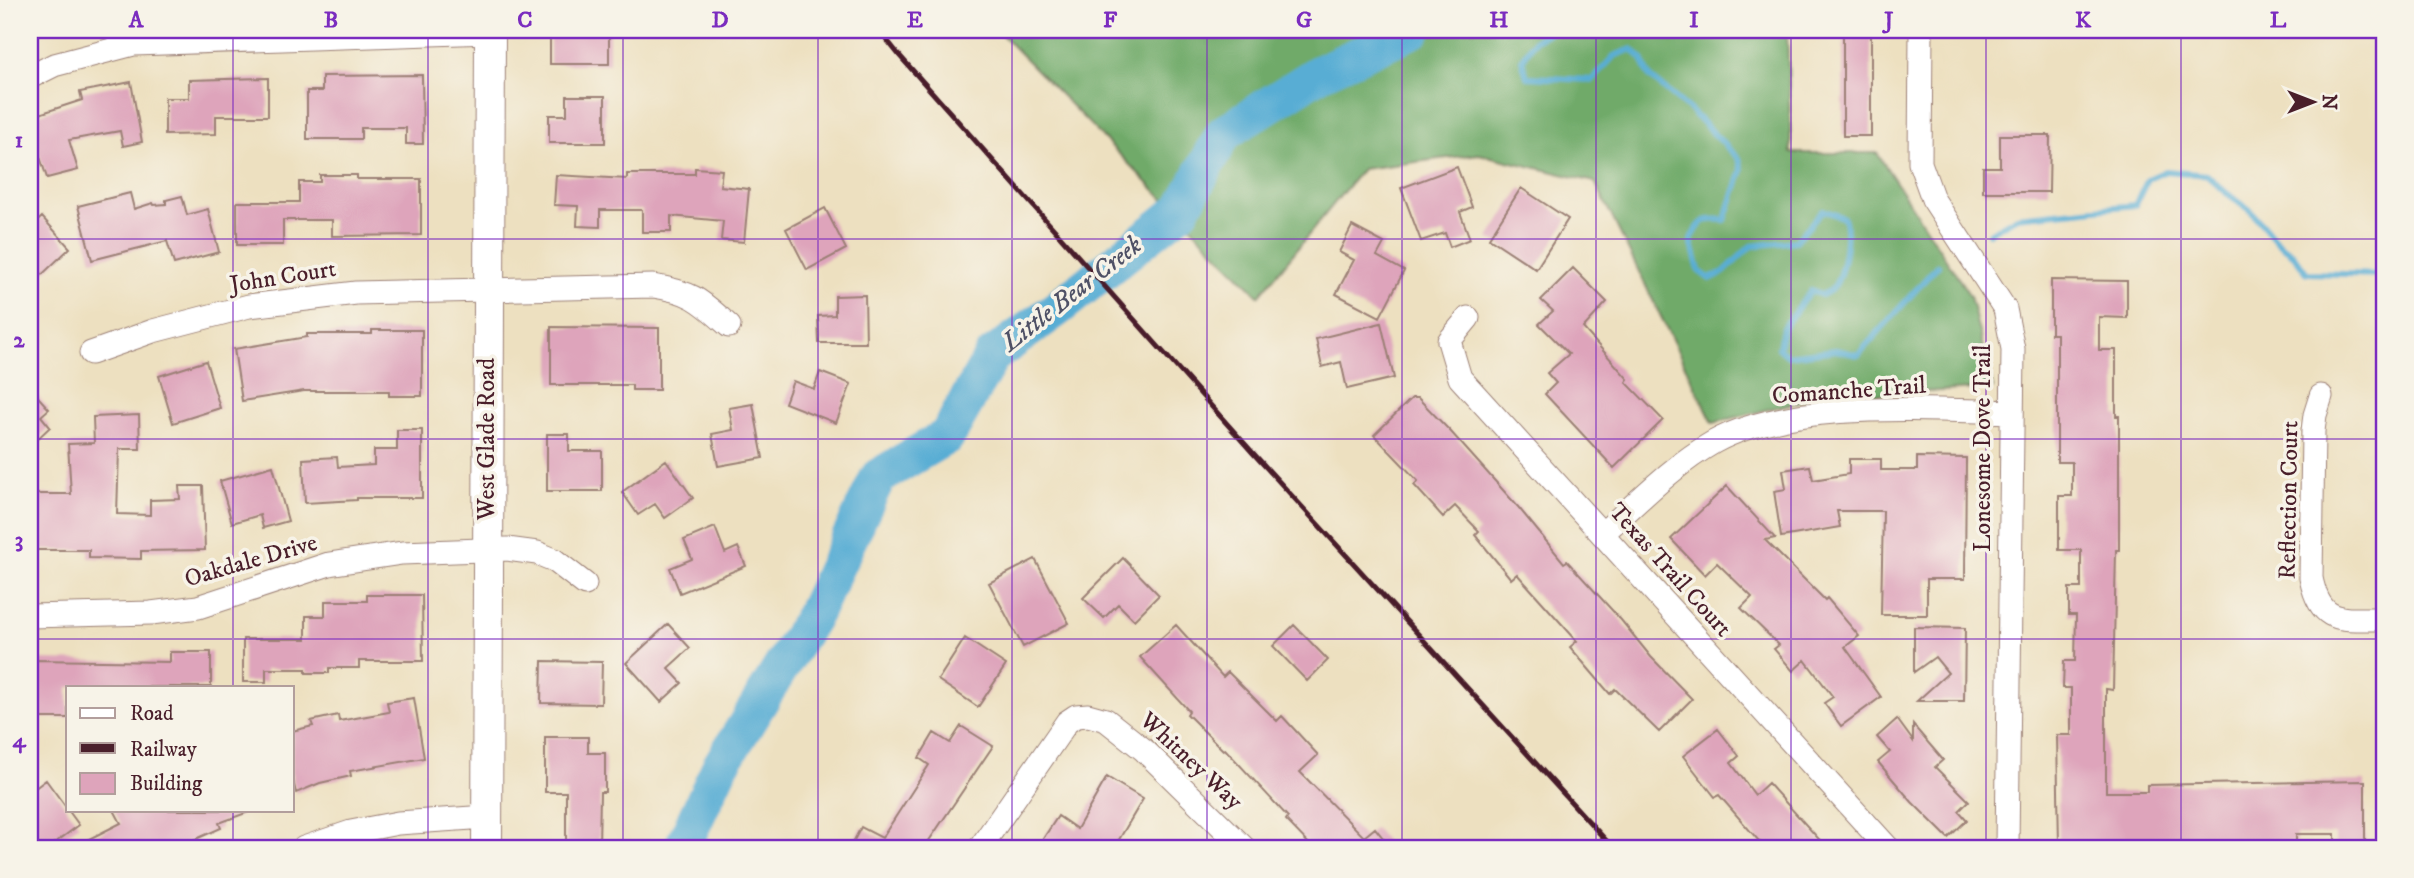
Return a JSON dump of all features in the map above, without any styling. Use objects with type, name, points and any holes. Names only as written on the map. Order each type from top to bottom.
[{"type":"main road","name":"West Glade Road","points":[[487,848],[490,31]]},
{"type":"street","name":"Lonesome Dove Trail","points":[[1921,30],[1920,163],[1933,199],[2005,309],[2013,349],[2010,412],[2007,848]]},
{"type":"street","points":[[30,77],[54,65],[134,44],[490,31]]},
{"type":"street","name":"John Court","points":[[91,353],[153,331],[249,306],[356,293],[653,286],[680,290],[698,298],[729,326]]},
{"type":"street","name":"Texas Trail Court","points":[[1468,318],[1449,341],[1460,378],[1888,848]]},
{"type":"street","name":"Reflection Court","points":[[2321,396],[2315,415],[2311,578],[2319,604],[2328,614],[2343,618],[2384,619]]},
{"type":"street","name":"Comanche Trail","points":[[1602,534],[1676,467],[1715,442],[1767,421],[1902,409],[2010,412]]},
{"type":"street","name":"Oakdale Drive","points":[[30,616],[151,613],[198,607],[329,564],[402,553],[507,549],[537,553],[554,560],[585,584]]},
{"type":"street","name":"Whitney Way","points":[[980,848],[1066,722],[1076,716],[1088,715],[1106,720],[1144,750],[1244,848]]},
{"type":"street","points":[[304,848],[351,832],[398,823],[486,817]]},
{"type":"green space","points":[[997,30],[1787,30],[1791,153],[1877,153],[1970,296],[1993,388],[1814,398],[1713,423],[1595,182],[1479,154],[1362,169],[1259,296]]},
{"type":"building","points":[[572,30],[609,30],[609,64],[550,64],[550,37],[572,37]]},
{"type":"building","points":[[1843,30],[1871,30],[1871,136],[1843,136]]},
{"type":"building","points":[[422,75],[423,144],[406,144],[406,128],[361,128],[361,139],[307,139],[307,91],[322,91],[322,76]]},
{"type":"building","points":[[268,78],[268,116],[216,116],[216,134],[165,135],[165,98],[189,98],[189,80]]},
{"type":"building","points":[[131,82],[142,142],[123,146],[120,131],[69,140],[78,170],[47,178],[39,154],[30,157],[30,117],[82,100],[80,92]]},
{"type":"building","points":[[567,96],[605,96],[605,143],[549,143],[549,115],[567,115]]},
{"type":"building","points":[[2000,135],[2050,135],[2049,192],[1983,192],[1983,167],[2000,167]]},
{"type":"building","points":[[1457,167],[1472,207],[1460,212],[1470,239],[1450,247],[1445,233],[1421,241],[1401,188]]},
{"type":"building","points":[[695,168],[722,170],[720,186],[749,189],[744,242],[721,240],[723,221],[671,216],[671,232],[642,232],[642,210],[600,210],[600,227],[577,226],[578,206],[554,205],[556,175],[627,179],[627,174],[695,174]]},
{"type":"building","points":[[320,175],[357,175],[357,179],[421,179],[421,235],[332,236],[332,220],[283,220],[283,245],[237,245],[237,202],[299,202],[299,182],[320,182]]},
{"type":"building","points":[[1521,188],[1568,219],[1536,269],[1489,238]]},
{"type":"building","points":[[130,193],[134,209],[153,203],[166,204],[166,200],[182,196],[187,215],[208,209],[219,252],[174,264],[167,241],[92,260],[78,206]]},
{"type":"building","points":[[825,208],[846,249],[807,270],[786,229]]},
{"type":"building","points":[[42,217],[70,248],[30,286],[30,228]]},
{"type":"building","points":[[1352,226],[1384,243],[1377,256],[1404,271],[1380,317],[1336,294],[1354,260],[1339,252]]},
{"type":"building","points":[[1573,268],[1607,302],[1583,328],[1628,379],[1626,382],[1663,420],[1614,468],[1545,394],[1556,383],[1547,373],[1569,354],[1539,324],[1553,311],[1541,300]]},
{"type":"building","points":[[2051,280],[2127,281],[2127,318],[2099,317],[2099,350],[2116,350],[2116,416],[2119,416],[2119,550],[2116,550],[2113,690],[2106,689],[2106,792],[2147,792],[2147,785],[2365,781],[2365,847],[2335,847],[2335,834],[2296,834],[2296,842],[2216,842],[2216,848],[2059,846],[2057,735],[2071,735],[2071,688],[2063,688],[2064,661],[2075,661],[2076,615],[2069,615],[2069,588],[2081,588],[2081,550],[2059,550],[2059,496],[2072,496],[2072,462],[2057,462],[2057,334],[2051,334]]},
{"type":"building","points":[[865,295],[866,343],[819,343],[818,316],[835,315],[835,296]]},
{"type":"building","points":[[1381,323],[1394,378],[1347,389],[1341,362],[1322,367],[1316,339]]},
{"type":"building","points":[[551,327],[659,328],[659,390],[632,390],[632,385],[551,385]]},
{"type":"building","points":[[372,330],[422,330],[422,396],[389,396],[389,391],[304,391],[242,401],[234,349],[307,337],[307,334],[372,334]]},
{"type":"building","points":[[206,361],[220,408],[173,423],[159,376]]},
{"type":"building","points":[[820,372],[851,384],[836,423],[785,403],[793,381],[814,389]]},
{"type":"building","points":[[30,388],[49,409],[41,416],[50,427],[30,446]]},
{"type":"building","points":[[1412,398],[1418,398],[1451,432],[1564,563],[1567,561],[1651,657],[1692,699],[1659,732],[1615,689],[1610,694],[1570,647],[1577,641],[1517,574],[1511,579],[1475,535],[1479,531],[1455,506],[1443,517],[1414,485],[1418,481],[1374,435]]},
{"type":"building","points":[[753,404],[763,458],[718,466],[712,434],[733,430],[729,408]]},
{"type":"building","points":[[139,415],[140,449],[119,449],[117,514],[150,515],[150,500],[180,499],[179,486],[203,486],[205,550],[141,551],[141,559],[89,558],[89,550],[30,550],[30,510],[36,510],[36,494],[71,494],[68,444],[94,443],[93,417]]},
{"type":"building","points":[[397,430],[422,430],[422,498],[357,498],[305,503],[303,459],[337,457],[338,467],[374,465],[374,450],[397,450]]},
{"type":"building","points":[[547,434],[569,434],[569,451],[602,451],[602,491],[547,491]]},
{"type":"building","points":[[1917,457],[1966,458],[1965,579],[1927,579],[1927,615],[1881,615],[1883,511],[1837,511],[1840,527],[1781,537],[1774,491],[1786,489],[1783,470],[1810,466],[1813,480],[1849,474],[1849,459],[1881,459],[1881,470],[1917,470]]},
{"type":"building","points":[[666,460],[693,498],[665,518],[655,504],[638,515],[622,492]]},
{"type":"building","points":[[273,466],[288,521],[263,528],[260,515],[232,523],[220,481]]},
{"type":"building","points":[[1727,486],[1775,538],[1765,540],[1825,600],[1827,598],[1859,636],[1845,647],[1881,697],[1841,726],[1824,703],[1833,697],[1805,660],[1793,671],[1774,649],[1779,645],[1741,608],[1752,597],[1717,563],[1705,575],[1671,539]]},
{"type":"building","points":[[715,527],[725,553],[738,547],[746,566],[680,593],[670,568],[692,559],[684,540]]},
{"type":"building","points":[[1123,558],[1159,595],[1134,620],[1118,604],[1104,618],[1083,598]]},
{"type":"building","points":[[1035,559],[1069,623],[1023,647],[989,583]]},
{"type":"building","points":[[367,595],[422,595],[423,661],[359,661],[359,668],[329,668],[329,673],[306,673],[306,669],[266,669],[266,682],[243,682],[243,639],[306,639],[306,616],[325,616],[325,601],[367,601]]},
{"type":"building","points":[[668,624],[690,648],[668,668],[682,683],[661,702],[626,663]]},
{"type":"building","points":[[1176,625],[1223,677],[1228,672],[1277,721],[1282,716],[1318,755],[1300,772],[1364,837],[1375,828],[1391,848],[1313,848],[1286,820],[1288,817],[1225,749],[1187,714],[1189,711],[1140,657]]},
{"type":"building","points":[[1294,625],[1328,660],[1307,681],[1273,646]]},
{"type":"building","points":[[1914,627],[1965,628],[1964,701],[1917,701],[1948,673],[1935,657],[1914,672]]},
{"type":"building","points":[[965,638],[1006,665],[978,707],[938,680]]},
{"type":"building","points":[[170,652],[211,652],[211,686],[66,686],[66,718],[33,718],[33,660],[170,662]]},
{"type":"building","points":[[542,661],[602,662],[601,704],[541,703]]},
{"type":"building","points":[[414,698],[424,758],[350,771],[351,776],[320,783],[296,793],[294,731],[313,726],[311,721],[338,715],[339,721],[389,712],[387,702]]},
{"type":"building","points":[[1897,719],[1913,741],[1913,725],[1943,760],[1935,767],[1969,801],[1959,811],[1967,820],[1948,838],[1878,762],[1890,752],[1877,737]]},
{"type":"building","points":[[961,726],[993,746],[924,848],[850,848],[861,827],[882,838],[929,765],[919,758],[934,733],[950,743]]},
{"type":"building","points":[[1718,729],[1739,756],[1731,763],[1755,795],[1768,783],[1827,848],[1765,848],[1719,795],[1715,797],[1683,756]]},
{"type":"building","points":[[545,737],[588,737],[588,753],[605,753],[605,792],[600,792],[599,848],[566,848],[566,792],[545,792]]},
{"type":"building","points":[[1107,777],[1143,799],[1114,848],[1037,848],[1058,816],[1077,829]]},
{"type":"building","points":[[46,780],[66,807],[66,812],[69,812],[79,825],[48,848],[30,848],[30,792]]},
{"type":"building","points":[[115,812],[248,812],[219,823],[221,828],[176,848],[71,848],[121,823]]},
{"type":"waterway","name":"Little Bear Creek","points":[[682,848],[719,768],[815,612],[878,477],[947,436],[992,356],[1058,308],[1182,209],[1224,133],[1319,73],[1413,30]]},
{"type":"waterway","points":[[1555,30],[1535,40],[1522,60],[1527,77],[1592,80],[1614,56],[1632,49],[1642,59],[1650,77],[1690,110],[1739,159],[1742,170],[1725,220],[1707,220],[1697,228],[1691,240],[1699,271],[1710,279],[1724,272],[1751,246],[1796,241],[1823,210],[1844,218],[1846,244],[1836,283],[1822,295],[1811,290],[1783,328],[1779,348],[1788,356],[1836,350],[1858,355],[1938,265]]},
{"type":"waterway","points":[[1989,233],[2017,217],[2135,205],[2148,179],[2166,171],[2207,175],[2249,209],[2279,244],[2293,254],[2307,273],[2384,275]]},
{"type":"railway","points":[[879,30],[1253,453],[1613,848]]}]
